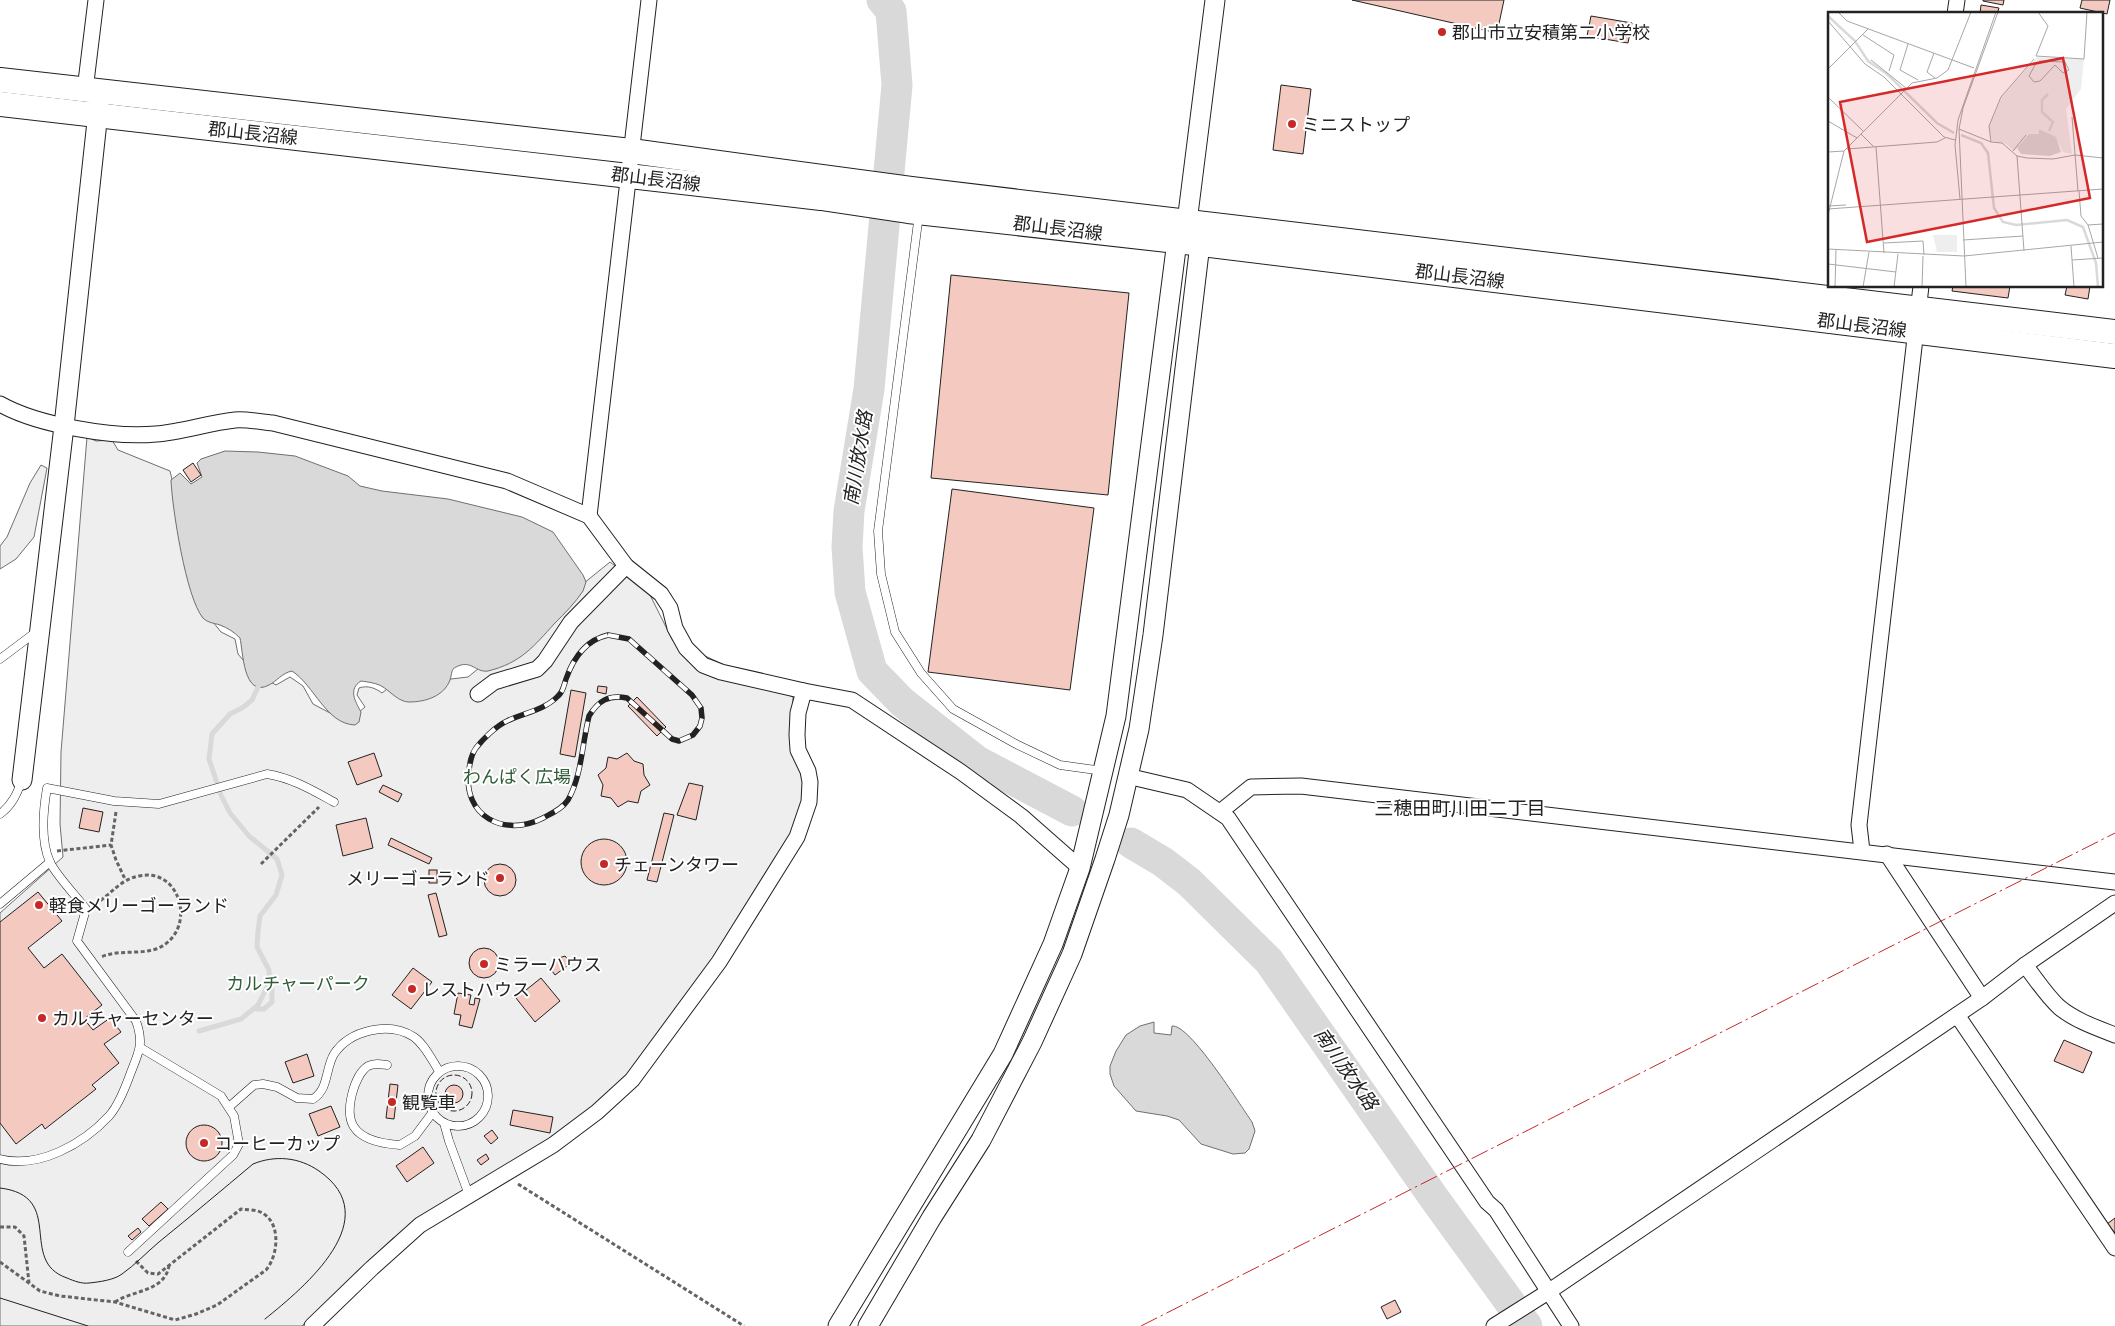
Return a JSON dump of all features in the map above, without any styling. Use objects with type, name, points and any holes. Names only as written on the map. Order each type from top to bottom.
[{"type":"main road","name":"郡山長沼線","points":[[0,80],[631,151],[913,204],[1188,236],[1918,309],[2115,332]]},
{"type":"main road","name":"郡山長沼線","points":[[0,104],[629,176],[862,193]]},
{"type":"main road","name":"郡山長沼線","points":[[1918,309],[2115,356]]},
{"type":"street","points":[[22,780],[64,426],[97,115],[93,91],[96,0]]},
{"type":"street","points":[[589,516],[649,0]]},
{"type":"street","points":[[868,1326],[932,1217],[981,1140],[1032,1042],[1072,954],[1118,815],[1139,729],[1153,635],[1188,236],[1215,0]]},
{"type":"street","points":[[838,1326],[1003,1054],[1053,944],[1080,868],[1116,716],[1188,236]]},
{"type":"street","points":[[1862,851],[1859,826],[1918,309]]},
{"type":"street","points":[[0,404],[12,411],[64,426],[127,435],[146,434],[237,420],[273,422],[507,481],[589,516],[626,566],[661,594],[670,608],[675,628],[686,648],[703,664],[720,672],[804,692],[852,700],[961,772],[1021,816],[1080,868]]},
{"type":"street","points":[[478,694],[494,682],[537,669],[545,661],[571,622],[626,566]]},
{"type":"street","points":[[312,1326],[420,1225],[560,1139],[598,1112],[632,1080],[695,996],[745,922],[797,837],[806,817],[810,782],[808,771],[798,750],[797,734],[798,713],[804,692]]},
{"type":"street","points":[[1127,776],[1187,790],[1228,818],[1482,1194],[1496,1210],[1544,1294],[1572,1326]]},
{"type":"street","points":[[1220,812],[1252,787],[1301,786],[2115,882]]},
{"type":"street","points":[[1887,854],[1982,998]]},
{"type":"street","points":[[1494,1326],[1982,998],[2025,965],[2115,903]]},
{"type":"street","points":[[2025,965],[2061,1008],[2115,1035]]},
{"type":"street","points":[[1957,1015],[2115,1248]]},
{"type":"lane","points":[[913,204],[878,531],[881,574],[895,632],[921,673],[953,708],[1016,744],[1060,765],[1104,771]]},
{"type":"lane","points":[[0,659],[40,629]]},
{"type":"lane","points":[[0,1159],[29,1161],[51,1155],[73,1145],[97,1127],[110,1115],[120,1098],[141,1048],[141,1034],[136,1021],[77,941],[86,909],[50,862],[43,832],[47,788],[118,802],[159,804],[267,774],[280,776],[295,782],[330,800]]},
{"type":"lane","points":[[0,814],[9,807],[17,795],[22,780]]},
{"type":"lane","points":[[0,904],[50,862]]},
{"type":"lane","points":[[229,1107],[254,1085],[263,1084],[277,1088],[297,1098],[313,1099],[321,1091],[333,1056],[341,1045],[358,1034],[369,1030],[395,1030],[414,1037],[423,1046],[439,1072]]},
{"type":"lane","points":[[128,1252],[237,1149],[239,1144],[234,1116],[221,1096],[141,1048]]},
{"type":"lane","points":[[387,1065],[377,1063],[368,1066],[358,1076],[352,1094],[350,1117],[354,1127],[372,1140],[400,1145],[415,1136],[433,1112]]},
{"type":"lane","points":[[455,1065],[466,1066],[480,1076],[488,1090],[488,1102],[484,1112],[476,1120],[466,1125],[454,1126],[444,1123],[433,1112],[429,1106],[427,1095],[429,1084],[439,1072],[455,1065]]},
{"type":"lane","points":[[444,1123],[448,1141],[469,1195]]},
{"type":"path","points":[[261,864],[330,800]]},
{"type":"path","points":[[118,802],[111,845],[125,879]]},
{"type":"path","points":[[48,852],[111,845]]},
{"type":"path","points":[[86,909],[100,901],[125,879],[149,875],[159,877],[171,884],[179,896],[181,910],[180,923],[174,935],[163,946],[154,950],[106,955],[92,962]]},
{"type":"path","points":[[502,1174],[744,1326]]},
{"type":"path","points":[[0,1262],[29,1284],[47,1294],[114,1302],[175,1320],[217,1305],[252,1281],[272,1264],[276,1240],[272,1224],[262,1212],[241,1209],[158,1274],[148,1273],[128,1252]]},
{"type":"path","points":[[0,1227],[16,1227],[24,1236],[29,1284]]},
{"type":"path","points":[[114,1302],[128,1295],[151,1288],[168,1272],[170,1265]]},
{"type":"green space","name":"カルチャーパーク","points":[[87,437],[96,441],[112,440],[118,450],[170,471],[204,611],[221,632],[235,639],[238,654],[254,673],[276,685],[290,677],[303,686],[313,704],[347,722],[365,707],[357,695],[359,688],[371,688],[382,693],[391,686],[468,677],[610,562],[648,591],[673,641],[793,697],[792,740],[804,771],[804,809],[760,892],[628,1079],[588,1113],[533,1151],[457,1196],[392,1239],[302,1326],[0,1326],[0,913],[63,857],[60,824],[61,752]]},
{"type":"green space","points":[[41,465],[47,468],[34,537],[16,559],[0,569],[0,546],[7,537],[30,483]]},
{"type":"shaded area","points":[[225,451],[295,456],[348,476],[360,486],[382,491],[448,499],[522,517],[553,532],[583,575],[586,582],[583,591],[570,608],[526,653],[499,668],[488,671],[480,670],[470,665],[456,667],[452,670],[447,686],[434,697],[422,701],[405,702],[381,686],[361,681],[357,684],[354,691],[355,699],[361,712],[359,722],[355,725],[345,723],[328,711],[300,677],[292,671],[285,673],[269,685],[260,687],[254,685],[246,671],[240,638],[226,627],[205,620],[197,607],[191,592],[181,552],[171,480],[180,473],[191,484],[202,477],[197,463],[201,459]]},
{"type":"shaded area","points":[[1154,1022],[1154,1033],[1171,1035],[1172,1026],[1180,1029],[1202,1051],[1226,1084],[1252,1122],[1255,1131],[1249,1149],[1245,1153],[1233,1154],[1201,1144],[1179,1120],[1136,1111],[1114,1086],[1110,1074],[1110,1066],[1116,1051],[1126,1035],[1140,1026]]},
{"type":"building","points":[[1352,0],[1504,0],[1497,33]]},
{"type":"building","points":[[1983,0],[2004,0],[2003,5]]},
{"type":"building","points":[[2082,0],[2110,0],[2107,14],[2080,8]]},
{"type":"building","points":[[1981,5],[1999,8],[1998,12],[1980,12]]},
{"type":"building","points":[[1591,16],[1632,23],[1628,43],[1587,36]]},
{"type":"building","points":[[1281,85],[1311,89],[1303,154],[1273,150]]},
{"type":"building","points":[[951,275],[1129,293],[1108,495],[931,478]]},
{"type":"building","points":[[1953,288],[2010,288],[2008,298],[1952,291]]},
{"type":"building","points":[[2067,288],[2090,288],[2088,299],[2065,295]]},
{"type":"building","points":[[193,463],[201,475],[191,482],[183,470]]},
{"type":"building","points":[[952,489],[1094,508],[1070,690],[928,672]]},
{"type":"building","points":[[598,686],[607,687],[606,694],[597,692]]},
{"type":"building","points":[[571,690],[586,693],[575,757],[560,754]]},
{"type":"building","points":[[637,697],[666,727],[657,736],[628,706]]},
{"type":"building","points":[[374,753],[382,776],[357,785],[348,762]]},
{"type":"building","points":[[627,753],[634,761],[643,764],[644,775],[650,785],[641,791],[638,803],[628,801],[618,807],[611,798],[601,796],[603,785],[598,775],[606,768],[608,757],[617,759]]},
{"type":"building","points":[[689,783],[703,786],[696,820],[677,815]]},
{"type":"building","points":[[383,785],[402,794],[398,802],[379,792]]},
{"type":"building","points":[[83,808],[103,812],[99,832],[79,828]]},
{"type":"building","points":[[664,813],[674,815],[657,882],[647,880]]},
{"type":"building","points":[[366,818],[373,848],[343,856],[336,825]]},
{"type":"building","points":[[391,838],[432,858],[429,864],[388,845]]},
{"type":"building","name":"チェーンタワー","points":[[609,839],[613,840],[623,849],[626,853],[626,871],[617,881],[609,885],[599,885],[591,881],[582,871],[581,857],[585,849],[595,840]]},
{"type":"building","name":"メリーゴーランド","points":[[500,864],[506,865],[511,869],[515,874],[515,886],[511,891],[506,895],[500,896],[494,895],[489,891],[485,886],[484,880],[485,874],[489,869],[494,865]]},
{"type":"building","points":[[429,870],[437,870],[437,883],[429,883]]},
{"type":"building","name":"カルチャーセンター","points":[[38,892],[62,921],[28,948],[44,968],[62,954],[102,1005],[84,1019],[93,1030],[110,1018],[121,1032],[104,1044],[119,1063],[92,1085],[96,1089],[45,1129],[42,1124],[16,1144],[0,1123],[0,922]]},
{"type":"building","points":[[436,893],[447,935],[439,937],[428,895]]},
{"type":"building","name":"ミラーハウス","points":[[484,948],[495,952],[499,963],[495,974],[484,978],[473,974],[469,963],[473,952]]},
{"type":"building","points":[[565,956],[571,963],[555,975],[549,967],[556,959]]},
{"type":"building","name":"レストハウス","points":[[413,968],[432,982],[411,1009],[392,995]]},
{"type":"building","points":[[541,978],[560,1001],[535,1022],[516,998]]},
{"type":"building","points":[[458,993],[471,995],[469,1004],[474,1005],[475,998],[480,999],[472,1028],[459,1025],[461,1015],[454,1014]]},
{"type":"building","points":[[2064,1040],[2092,1052],[2083,1073],[2054,1061]]},
{"type":"building","points":[[307,1054],[314,1076],[293,1083],[285,1062]]},
{"type":"building","name":"観覧車","points":[[390,1084],[398,1085],[394,1119],[386,1118]]},
{"type":"building","points":[[454,1085],[460,1088],[463,1094],[460,1100],[454,1103],[448,1100],[445,1094],[448,1088]]},
{"type":"building","points":[[331,1106],[340,1127],[318,1136],[309,1114]]},
{"type":"building","points":[[513,1110],[553,1117],[550,1133],[510,1125]]},
{"type":"building","name":"コーヒーカップ","points":[[204,1125],[217,1130],[222,1143],[217,1156],[204,1161],[191,1156],[186,1143],[191,1130]]},
{"type":"building","points":[[492,1130],[498,1138],[491,1144],[484,1136]]},
{"type":"building","points":[[423,1147],[434,1163],[407,1182],[396,1166]]},
{"type":"building","points":[[486,1154],[489,1159],[481,1165],[477,1160]]},
{"type":"building","points":[[161,1202],[168,1209],[149,1226],[142,1219]]},
{"type":"building","points":[[2115,1218],[2115,1233],[2107,1224]]},
{"type":"building","points":[[138,1228],[141,1232],[132,1240],[128,1236]]},
{"type":"building","points":[[1395,1300],[1401,1312],[1387,1319],[1381,1307]]},
{"type":"waterway","name":"南川放水路","points":[[882,0],[891,11],[897,85],[869,389],[849,511],[847,547],[850,592],[872,671],[902,702],[977,761],[1072,811]]},
{"type":"waterway","points":[[199,1031],[241,1019],[258,1005],[269,983],[269,970],[257,947],[258,931],[260,916],[276,895],[282,875],[277,859],[249,836],[230,813],[221,795],[209,759],[212,734],[230,714],[252,700],[258,687]]},
{"type":"waterway","name":"南川放水路","points":[[1131,843],[1163,862],[1189,882],[1269,961],[1434,1198],[1527,1326]]},
{"type":"waterway","points":[[256,1009],[264,1009],[272,1002],[272,990],[269,983]]},
{"type":"tram line","points":[[0,1188],[20,1193],[32,1203],[37,1216],[45,1258],[53,1270],[70,1279],[86,1283],[115,1278],[132,1267],[159,1242],[253,1164],[270,1159],[287,1159],[311,1166],[319,1171],[338,1190],[345,1209],[343,1230],[333,1250],[318,1270],[300,1289],[265,1319]]},
{"type":"tram line","points":[[0,1298],[88,1326]]},
{"type":"railway","points":[[608,635],[629,639],[692,695],[701,708],[702,718],[700,726],[693,735],[679,741],[672,739],[627,698],[609,698],[596,706],[589,716],[576,780],[566,803],[543,818],[528,824],[501,824],[489,819],[479,811],[472,800],[469,786],[470,761],[476,748],[503,723],[553,701],[561,692],[572,664],[581,651],[593,641],[608,635]]},
{"type":"fence","points":[[454,1075],[461,1076],[467,1080],[471,1086],[472,1093],[471,1100],[467,1106],[461,1110],[454,1111],[447,1110],[441,1106],[437,1100],[436,1093],[437,1086],[441,1080],[447,1076],[454,1075]]},
{"type":"power","points":[[1141,1326],[2115,833]]},
{"type":"place","name":"郡山市立安積第二小学校","points":[[1442,32]]},
{"type":"place","name":"ミニストップ","points":[[1292,124]]},
{"type":"place","name":"チェーンタワー","points":[[604,864]]},
{"type":"place","name":"メリーゴーランド","points":[[500,878]]},
{"type":"place","name":"軽食メリーゴーランド","points":[[39,905]]},
{"type":"place","name":"ミラーハウス","points":[[484,964]]},
{"type":"place","name":"レストハウス","points":[[412,989]]},
{"type":"place","name":"カルチャーセンター","points":[[42,1018]]},
{"type":"place","name":"観覧車","points":[[392,1102]]},
{"type":"place","name":"コーヒーカップ","points":[[204,1143]]},
{"type":"district","name":"三穂田町川田二丁目","points":[[1460,808]]},
{"type":"park label","name":"わんぱく広場","points":[[517,776]]}]
